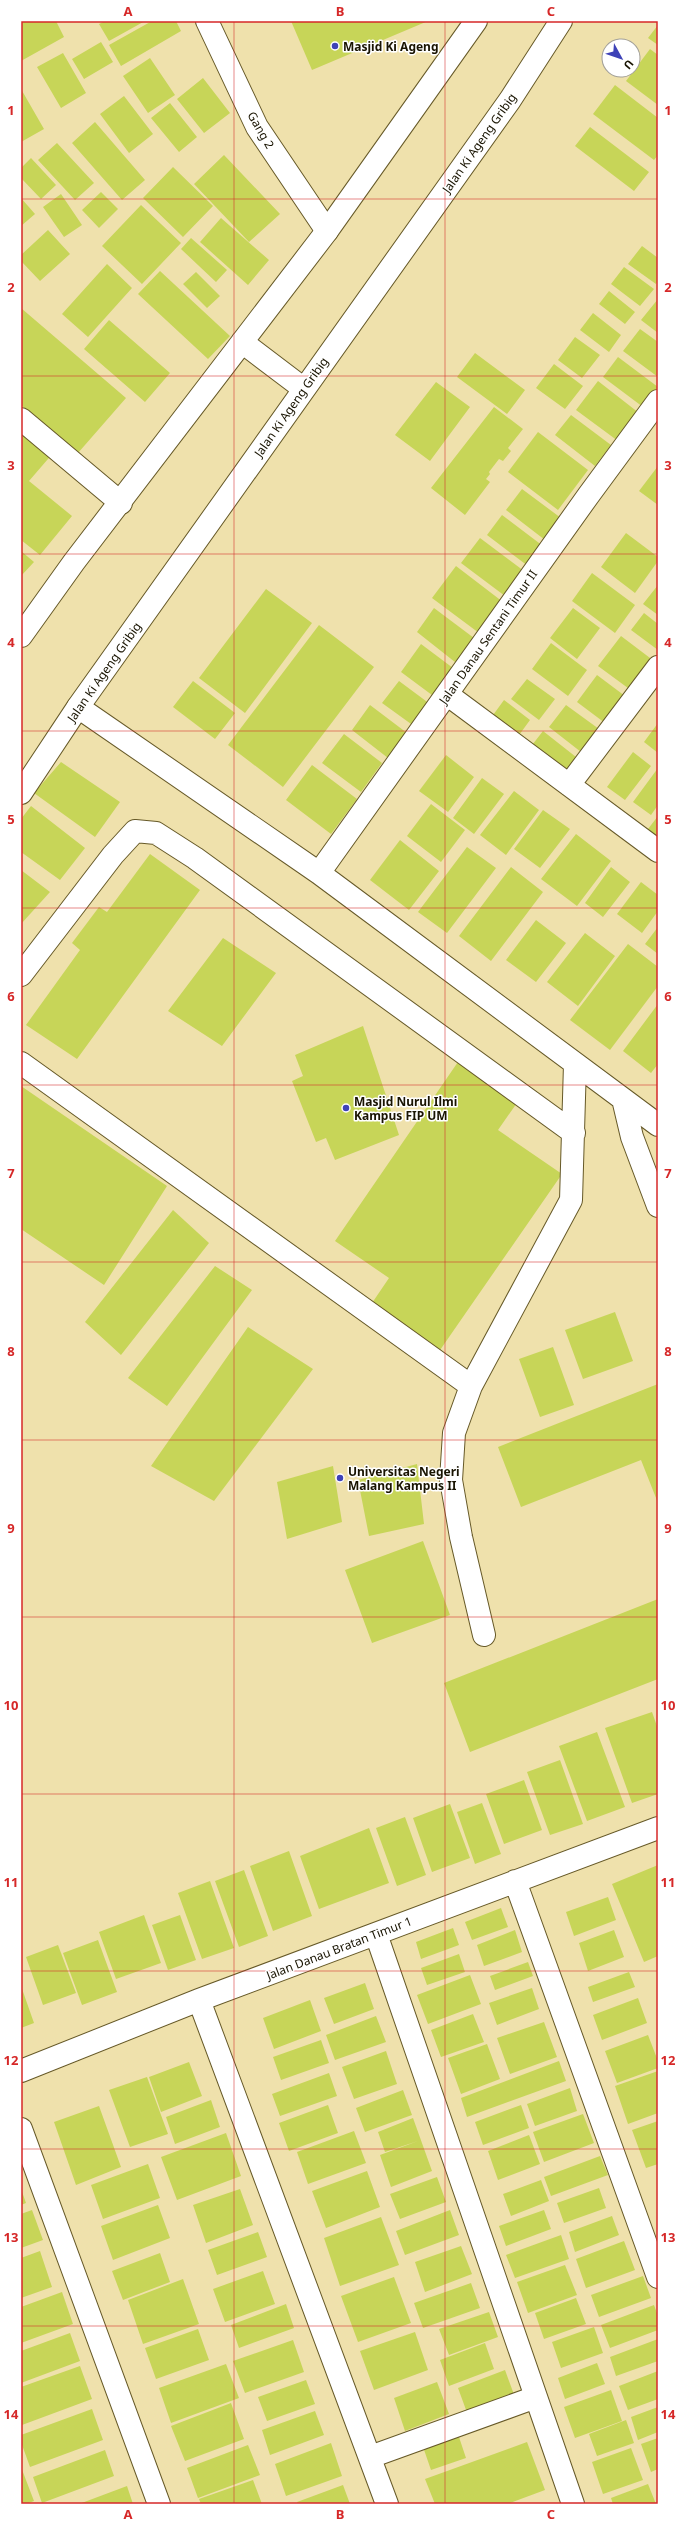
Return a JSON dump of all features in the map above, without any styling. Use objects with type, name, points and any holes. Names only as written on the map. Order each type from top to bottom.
[{"type":"street","name":"Gang 2","points":[[207,21],[257,128],[326,232]]},
{"type":"street","points":[[21,636],[74,562],[121,503],[326,232],[476,21]]},
{"type":"street","name":"Jalan Ki Ageng Gribig","points":[[21,793],[78,707],[510,100],[561,21]]},
{"type":"street","points":[[242,342],[304,389]]},
{"type":"street","name":"Jalan Danau Sentani Timur II","points":[[319,873],[588,496],[658,401]]},
{"type":"street","points":[[21,419],[121,503]]},
{"type":"street","points":[[569,785],[658,667]]},
{"type":"street","points":[[448,694],[658,851]]},
{"type":"street","points":[[78,707],[319,873],[658,1125]]},
{"type":"street","points":[[21,975],[113,855],[135,831],[156,833],[235,886],[574,1133]]},
{"type":"street","points":[[21,1063],[472,1386]]},
{"type":"street","points":[[484,1635],[461,1537],[451,1480],[454,1433],[472,1386],[571,1200],[575,1064]]},
{"type":"street","points":[[623,1099],[632,1137],[658,1206]]},
{"type":"street","name":"Jalan Danau Bratan Timur 1","points":[[21,2071],[199,2000],[658,1828]]},
{"type":"street","points":[[515,1881],[658,2277]]},
{"type":"street","points":[[376,1934],[573,2504]]},
{"type":"street","points":[[199,2000],[387,2504]]},
{"type":"street","points":[[21,2129],[159,2504]]},
{"type":"street","points":[[370,2457],[536,2397]]},
{"type":"building","points":[[21,21],[56,21],[64,37],[21,61]]},
{"type":"building","points":[[105,21],[145,21],[109,41],[99,24]]},
{"type":"building","points":[[152,21],[176,21],[181,31],[121,66],[109,45]]},
{"type":"building","name":"Masjid Ki Ageng","points":[[291,21],[428,21],[312,70]]},
{"type":"building","points":[[658,25],[658,45],[648,38]]},
{"type":"building","points":[[101,42],[113,62],[84,79],[72,59]]},
{"type":"building","points":[[650,49],[658,55],[658,105],[626,81],[628,78],[641,78],[641,61]]},
{"type":"building","points":[[63,53],[86,93],[61,108],[37,67]]},
{"type":"building","points":[[150,58],[175,95],[148,113],[123,76]]},
{"type":"building","points":[[203,78],[230,113],[204,133],[177,99]]},
{"type":"building","points":[[615,85],[658,118],[658,155],[654,160],[593,114]]},
{"type":"building","points":[[21,89],[44,129],[21,142]]},
{"type":"building","points":[[124,96],[153,134],[129,153],[100,114]]},
{"type":"building","points":[[170,103],[197,137],[179,152],[151,118]]},
{"type":"building","points":[[95,122],[145,180],[122,200],[72,143]]},
{"type":"building","points":[[590,127],[649,172],[634,191],[575,146]]},
{"type":"building","points":[[57,143],[94,183],[75,200],[38,160]]},
{"type":"building","points":[[224,155],[280,214],[249,242],[194,184]]},
{"type":"building","points":[[31,158],[56,185],[41,199],[21,178],[21,168]]},
{"type":"building","points":[[173,167],[213,206],[183,237],[143,198]]},
{"type":"building","points":[[101,192],[118,209],[99,228],[82,210]]},
{"type":"building","points":[[61,194],[82,225],[64,237],[43,207]]},
{"type":"building","points":[[21,198],[35,214],[21,226]]},
{"type":"building","points":[[141,205],[181,243],[142,284],[102,246]]},
{"type":"building","points":[[221,218],[269,260],[248,285],[200,242]]},
{"type":"building","points":[[48,230],[70,254],[40,281],[21,261],[21,255]]},
{"type":"building","points":[[191,238],[227,270],[216,282],[181,249]]},
{"type":"building","points":[[642,246],[658,258],[658,281],[656,284],[628,264]]},
{"type":"building","points":[[107,264],[132,288],[88,337],[62,314]]},
{"type":"building","points":[[624,267],[654,289],[640,306],[611,284]]},
{"type":"building","points":[[160,271],[230,336],[208,359],[138,294]]},
{"type":"building","points":[[196,272],[220,296],[207,308],[183,284]]},
{"type":"building","points":[[609,291],[635,312],[625,324],[599,304]]},
{"type":"building","points":[[658,299],[658,333],[641,320]]},
{"type":"building","points":[[21,308],[126,398],[78,453],[21,405]]},
{"type":"building","points":[[593,313],[621,335],[609,352],[580,330]]},
{"type":"building","points":[[109,320],[170,373],[145,402],[84,349]]},
{"type":"building","points":[[640,329],[658,342],[658,377],[623,351]]},
{"type":"building","points":[[575,337],[600,355],[582,378],[558,360]]},
{"type":"building","points":[[475,353],[525,390],[507,414],[457,377]]},
{"type":"building","points":[[618,357],[658,387],[643,407],[603,377]]},
{"type":"building","points":[[554,364],[583,386],[565,409],[536,388]]},
{"type":"building","points":[[598,381],[639,413],[618,441],[576,410]]},
{"type":"building","points":[[436,382],[470,407],[430,461],[395,435]]},
{"type":"building","points":[[494,407],[523,429],[508,448],[511,451],[503,461],[499,459],[489,472],[490,474],[486,479],[490,482],[465,515],[431,488]]},
{"type":"building","points":[[571,415],[611,445],[595,466],[555,435]]},
{"type":"building","points":[[21,425],[54,452],[29,481],[72,516],[40,555],[21,540]]},
{"type":"building","points":[[538,432],[588,470],[558,510],[508,472]]},
{"type":"building","points":[[658,466],[658,505],[639,491]]},
{"type":"building","points":[[522,489],[561,518],[545,540],[506,510]]},
{"type":"building","points":[[502,515],[543,546],[528,566],[487,535]]},
{"type":"building","points":[[626,533],[658,557],[658,561],[635,593],[601,567]]},
{"type":"building","points":[[480,538],[524,571],[505,596],[461,563]]},
{"type":"building","points":[[21,551],[34,562],[21,576]]},
{"type":"building","points":[[456,566],[503,602],[479,633],[432,598]]},
{"type":"building","points":[[592,573],[635,605],[615,633],[572,601]]},
{"type":"building","points":[[658,585],[658,615],[643,604]]},
{"type":"building","points":[[266,589],[312,623],[245,713],[199,678]]},
{"type":"building","points":[[434,608],[478,641],[460,666],[417,632]]},
{"type":"building","points":[[573,608],[600,628],[577,659],[550,638]]},
{"type":"building","points":[[644,613],[658,624],[658,650],[631,630]]},
{"type":"building","points":[[319,625],[374,667],[283,787],[228,745]]},
{"type":"building","points":[[621,636],[654,661],[632,691],[598,666]]},
{"type":"building","points":[[551,643],[587,670],[568,696],[532,669]]},
{"type":"building","points":[[421,644],[457,671],[436,698],[401,672]]},
{"type":"building","points":[[597,675],[629,699],[609,726],[577,702]]},
{"type":"building","points":[[527,679],[555,699],[539,720],[511,699]]},
{"type":"building","points":[[193,681],[235,713],[215,739],[173,707]]},
{"type":"building","points":[[399,681],[434,707],[418,729],[382,703]]},
{"type":"building","points":[[504,700],[530,720],[514,742],[488,722]]},
{"type":"building","points":[[370,705],[407,733],[388,758],[352,730]]},
{"type":"building","points":[[566,705],[599,729],[581,752],[549,727]]},
{"type":"building","points":[[658,723],[658,753],[644,742]]},
{"type":"building","points":[[543,731],[576,757],[563,774],[529,749]]},
{"type":"building","points":[[344,734],[382,763],[361,792],[322,763]]},
{"type":"building","points":[[633,752],[651,766],[625,800],[607,787]]},
{"type":"building","points":[[446,755],[474,777],[448,812],[419,791]]},
{"type":"building","points":[[61,762],[120,802],[95,837],[34,793]]},
{"type":"building","points":[[312,765],[357,799],[331,834],[286,800]]},
{"type":"building","points":[[658,768],[658,805],[651,815],[633,802]]},
{"type":"building","points":[[482,778],[504,794],[474,834],[453,818]]},
{"type":"building","points":[[514,791],[539,810],[506,855],[480,835]]},
{"type":"building","points":[[431,804],[465,830],[441,862],[407,836]]},
{"type":"building","points":[[31,806],[85,848],[60,880],[21,852],[21,819]]},
{"type":"building","points":[[543,810],[570,829],[540,868],[514,849]]},
{"type":"building","points":[[658,816],[658,837],[648,829]]},
{"type":"building","points":[[576,834],[611,861],[577,906],[541,879]]},
{"type":"building","points":[[400,840],[439,871],[409,910],[370,880]]},
{"type":"building","points":[[467,847],[496,868],[447,933],[418,912]]},
{"type":"building","points":[[150,854],[200,890],[77,1059],[26,1025],[80,950],[72,943],[99,907],[107,912]]},
{"type":"building","points":[[511,867],[543,892],[491,961],[459,936]]},
{"type":"building","points":[[611,867],[630,882],[603,917],[585,903]]},
{"type":"building","points":[[21,870],[50,892],[21,924]]},
{"type":"building","points":[[641,882],[658,895],[658,911],[642,933],[617,914]]},
{"type":"building","points":[[536,920],[566,943],[536,982],[506,960]]},
{"type":"building","points":[[658,927],[658,954],[645,944]]},
{"type":"building","points":[[585,933],[615,956],[578,1006],[547,982]]},
{"type":"building","points":[[223,938],[276,973],[222,1046],[168,1011]]},
{"type":"building","points":[[628,944],[658,967],[658,986],[610,1050],[570,1020]]},
{"type":"building","points":[[658,1004],[658,1064],[651,1073],[623,1051]]},
{"type":"building","name":"Masjid Nurul Ilmi Kampus FIP UM","points":[[363,1026],[399,1135],[335,1160],[326,1138],[316,1142],[292,1081],[303,1076],[295,1055]]},
{"type":"building","points":[[460,1059],[519,1100],[498,1130],[562,1174],[438,1353],[370,1306],[389,1278],[335,1241]]},
{"type":"building","points":[[21,1086],[167,1186],[104,1285],[21,1229]]},
{"type":"building","points":[[173,1210],[209,1243],[121,1355],[85,1322]]},
{"type":"building","points":[[215,1266],[252,1290],[167,1406],[128,1378]]},
{"type":"building","points":[[615,1312],[633,1361],[583,1379],[565,1330]]},
{"type":"building","points":[[248,1327],[313,1369],[214,1501],[151,1466]]},
{"type":"building","points":[[553,1347],[574,1405],[540,1417],[519,1359]]},
{"type":"building","points":[[658,1384],[658,1503],[641,1460],[521,1507],[498,1447]]},
{"type":"building","points":[[417,1464],[424,1524],[369,1536],[358,1480]]},
{"type":"building","points":[[333,1466],[342,1522],[287,1539],[277,1482]]},
{"type":"building","points":[[423,1541],[450,1615],[372,1643],[345,1570]]},
{"type":"building","points":[[658,1599],[658,1679],[470,1752],[444,1683]]},
{"type":"building","points":[[652,1712],[658,1729],[658,1794],[632,1803],[605,1728]]},
{"type":"building","points":[[597,1732],[625,1807],[587,1821],[559,1746]]},
{"type":"building","points":[[560,1760],[583,1824],[550,1835],[527,1772]]},
{"type":"building","points":[[524,1780],[542,1830],[504,1844],[486,1794]]},
{"type":"building","points":[[482,1803],[501,1854],[475,1864],[457,1812]]},
{"type":"building","points":[[450,1804],[470,1858],[432,1872],[413,1818]]},
{"type":"building","points":[[405,1817],[426,1875],[397,1886],[376,1828]]},
{"type":"building","points":[[369,1828],[389,1883],[319,1909],[300,1856]]},
{"type":"building","points":[[289,1851],[312,1916],[273,1931],[250,1866]]},
{"type":"building","points":[[658,1865],[658,1956],[644,1962],[612,1884]]},
{"type":"building","points":[[244,1870],[268,1936],[239,1947],[215,1881]]},
{"type":"building","points":[[210,1881],[234,1948],[202,1959],[178,1893]]},
{"type":"building","points":[[608,1897],[616,1920],[574,1936],[566,1912]]},
{"type":"building","points":[[501,1908],[508,1927],[472,1940],[465,1922]]},
{"type":"building","points":[[144,1915],[161,1963],[116,1979],[99,1932]]},
{"type":"building","points":[[180,1915],[196,1960],[168,1970],[152,1925]]},
{"type":"building","points":[[453,1928],[459,1945],[421,1959],[416,1942]]},
{"type":"building","points":[[515,1930],[522,1952],[484,1966],[477,1945]]},
{"type":"building","points":[[614,1930],[624,1957],[588,1971],[579,1943]]},
{"type":"building","points":[[98,1940],[117,1992],[82,2005],[63,1953]]},
{"type":"building","points":[[58,1945],[76,1993],[43,2005],[26,1957]]},
{"type":"building","points":[[459,1954],[465,1972],[427,1985],[421,1968]]},
{"type":"building","points":[[528,1962],[533,1976],[495,1990],[490,1976]]},
{"type":"building","points":[[629,1972],[635,1987],[593,2002],[588,1987]]},
{"type":"building","points":[[470,1975],[481,2004],[428,2024],[417,1995]]},
{"type":"building","points":[[365,1983],[374,2009],[334,2024],[324,1998]]},
{"type":"building","points":[[21,1986],[34,2023],[21,2028]]},
{"type":"building","points":[[532,1988],[539,2009],[497,2025],[489,2003]]},
{"type":"building","points":[[638,1998],[647,2023],[602,2040],[593,2015]]},
{"type":"building","points":[[310,2000],[321,2031],[274,2049],[263,2018]]},
{"type":"building","points":[[473,2014],[484,2042],[441,2057],[431,2030]]},
{"type":"building","points":[[376,2016],[386,2042],[335,2060],[326,2035]]},
{"type":"building","points":[[544,2022],[557,2057],[510,2074],[497,2038]]},
{"type":"building","points":[[648,2035],[658,2061],[658,2068],[617,2083],[605,2051]]},
{"type":"building","points":[[321,2040],[329,2063],[281,2080],[273,2057]]},
{"type":"building","points":[[487,2044],[500,2079],[461,2094],[448,2058]]},
{"type":"building","points":[[386,2051],[397,2084],[354,2099],[342,2067]]},
{"type":"building","points":[[559,2061],[566,2081],[467,2117],[461,2098]]},
{"type":"building","points":[[189,2062],[202,2096],[161,2112],[149,2077]]},
{"type":"building","points":[[658,2071],[658,2113],[628,2124],[615,2086]]},
{"type":"building","points":[[329,2073],[337,2096],[280,2116],[272,2094]]},
{"type":"building","points":[[147,2077],[168,2134],[130,2147],[109,2090]]},
{"type":"building","points":[[570,2088],[577,2111],[535,2126],[527,2104]]},
{"type":"building","points":[[403,2090],[412,2115],[365,2132],[356,2108]]},
{"type":"building","points":[[211,2100],[220,2127],[175,2144],[166,2117]]},
{"type":"building","points":[[328,2105],[338,2133],[289,2151],[279,2123]]},
{"type":"building","points":[[521,2105],[529,2128],[483,2145],[475,2122]]},
{"type":"building","points":[[99,2106],[121,2167],[76,2185],[54,2122]]},
{"type":"building","points":[[583,2114],[594,2143],[544,2162],[533,2132]]},
{"type":"building","points":[[413,2118],[432,2171],[391,2187],[380,2155],[418,2141],[385,2152],[378,2132]]},
{"type":"building","points":[[658,2121],[658,2164],[646,2168],[632,2130]]},
{"type":"building","points":[[354,2131],[366,2163],[308,2184],[297,2152]]},
{"type":"building","points":[[226,2133],[241,2176],[177,2200],[161,2157]]},
{"type":"building","points":[[529,2135],[540,2164],[498,2180],[488,2151]]},
{"type":"building","points":[[600,2156],[608,2175],[551,2196],[544,2177]]},
{"type":"building","points":[[148,2164],[160,2198],[103,2219],[91,2185]]},
{"type":"building","points":[[367,2171],[380,2207],[326,2228],[312,2191]]},
{"type":"building","points":[[437,2177],[446,2202],[400,2219],[390,2194]]},
{"type":"building","points":[[541,2180],[549,2201],[511,2216],[503,2194]]},
{"type":"building","points":[[599,2188],[606,2208],[564,2223],[557,2203]]},
{"type":"building","points":[[21,2189],[26,2203],[21,2205]]},
{"type":"building","points":[[240,2189],[253,2225],[206,2243],[193,2205]]},
{"type":"building","points":[[158,2205],[170,2238],[113,2260],[101,2226]]},
{"type":"building","points":[[32,2210],[43,2240],[21,2248],[21,2214]]},
{"type":"building","points":[[450,2210],[459,2235],[405,2255],[396,2231]]},
{"type":"building","points":[[544,2210],[551,2229],[506,2246],[499,2226]]},
{"type":"building","points":[[612,2216],[619,2235],[575,2252],[569,2232]]},
{"type":"building","points":[[381,2217],[399,2265],[340,2286],[324,2238]]},
{"type":"building","points":[[258,2232],[267,2257],[217,2275],[208,2250]]},
{"type":"building","points":[[561,2235],[569,2259],[515,2278],[506,2255]]},
{"type":"building","points":[[624,2241],[635,2270],[586,2288],[576,2259]]},
{"type":"building","points":[[461,2246],[472,2274],[425,2292],[415,2262]]},
{"type":"building","points":[[40,2251],[52,2287],[21,2298],[21,2258]]},
{"type":"building","points":[[160,2253],[170,2282],[123,2300],[112,2271]]},
{"type":"building","points":[[565,2265],[577,2295],[528,2313],[517,2282]]},
{"type":"building","points":[[263,2271],[275,2304],[225,2322],[213,2289]]},
{"type":"building","points":[[643,2276],[651,2298],[599,2317],[591,2295]]},
{"type":"building","points":[[394,2277],[411,2323],[358,2342],[341,2296]]},
{"type":"building","points":[[183,2279],[199,2324],[143,2344],[128,2300]]},
{"type":"building","points":[[471,2283],[480,2308],[423,2328],[414,2303]]},
{"type":"building","points":[[62,2292],[73,2324],[21,2343],[21,2307]]},
{"type":"building","points":[[576,2298],[586,2324],[544,2339],[535,2313]]},
{"type":"building","points":[[286,2304],[294,2328],[239,2348],[231,2325]]},
{"type":"building","points":[[654,2305],[658,2316],[658,2330],[610,2348],[601,2325]]},
{"type":"building","points":[[489,2312],[498,2337],[449,2355],[439,2329]]},
{"type":"building","points":[[594,2327],[603,2353],[561,2368],[552,2342]]},
{"type":"building","points":[[198,2329],[209,2360],[156,2379],[145,2348]]},
{"type":"building","points":[[415,2332],[428,2370],[374,2390],[360,2351]]},
{"type":"building","points":[[70,2333],[80,2361],[21,2383],[21,2351]]},
{"type":"building","points":[[658,2339],[658,2361],[616,2376],[610,2357]]},
{"type":"building","points":[[293,2340],[304,2372],[245,2393],[233,2361]]},
{"type":"building","points":[[485,2343],[494,2369],[449,2386],[440,2360]]},
{"type":"building","points":[[597,2363],[605,2384],[565,2399],[558,2378]]},
{"type":"building","points":[[226,2364],[239,2398],[171,2423],[159,2388]]},
{"type":"building","points":[[80,2366],[92,2399],[22,2425],[21,2387]]},
{"type":"building","points":[[505,2370],[516,2400],[469,2418],[458,2388]]},
{"type":"building","points":[[658,2371],[658,2399],[628,2410],[619,2386]]},
{"type":"building","points":[[306,2380],[315,2404],[267,2421],[258,2397]]},
{"type":"building","points":[[437,2382],[449,2414],[405,2431],[394,2398]]},
{"type":"building","points":[[611,2390],[622,2421],[575,2438],[564,2407]]},
{"type":"building","points":[[231,2403],[244,2439],[185,2461],[171,2426]]},
{"type":"building","points":[[658,2407],[658,2432],[638,2440],[631,2417]]},
{"type":"building","points":[[92,2409],[103,2440],[30,2467],[21,2442],[21,2435]]},
{"type":"building","points":[[315,2411],[324,2435],[270,2455],[262,2430]]},
{"type":"building","points":[[626,2420],[634,2443],[597,2456],[589,2434]]},
{"type":"building","points":[[457,2431],[466,2458],[431,2470],[422,2444]]},
{"type":"building","points":[[658,2438],[658,2469],[651,2472],[641,2444]]},
{"type":"building","points":[[527,2442],[545,2490],[507,2504],[435,2504],[425,2479]]},
{"type":"building","points":[[331,2443],[342,2476],[286,2496],[275,2464]]},
{"type":"building","points":[[248,2445],[260,2475],[198,2498],[187,2468]]},
{"type":"building","points":[[631,2448],[643,2480],[603,2494],[592,2462]]},
{"type":"building","points":[[105,2450],[114,2476],[42,2503],[33,2477]]},
{"type":"building","points":[[21,2467],[34,2501],[26,2504],[21,2504]]},
{"type":"building","points":[[253,2480],[262,2504],[201,2504],[199,2499]]},
{"type":"building","points":[[648,2484],[656,2504],[613,2504],[611,2498]]},
{"type":"building","points":[[343,2485],[350,2504],[298,2504],[297,2502]]},
{"type":"building","points":[[127,2486],[133,2504],[79,2504]]},
{"type":"place","name":"Masjid Ki Ageng","points":[[335,46]]},
{"type":"place","name":"Masjid Nurul Ilmi Kampus FIP UM","points":[[346,1108]]},
{"type":"place","name":"Universitas Negeri Malang Kampus II","points":[[340,1478]]}]
